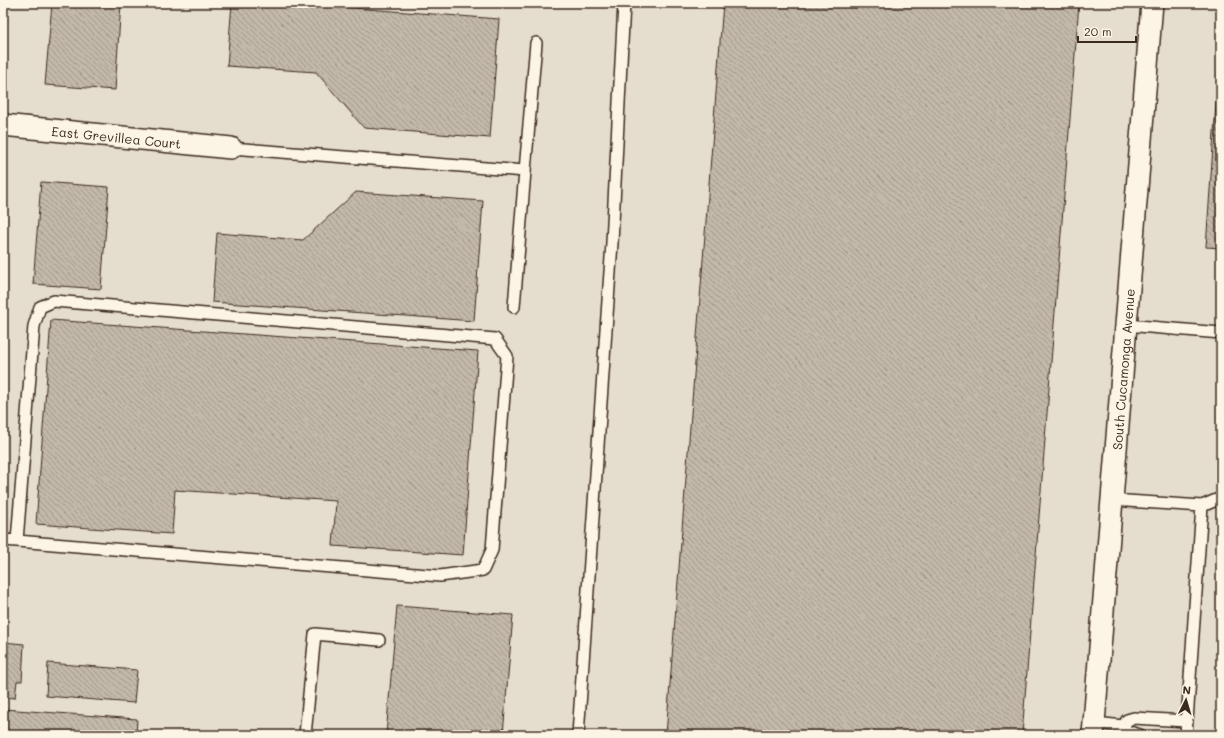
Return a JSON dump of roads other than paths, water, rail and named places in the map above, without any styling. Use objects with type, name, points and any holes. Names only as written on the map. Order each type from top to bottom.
[{"type":"street","name":"South Cucamonga Avenue","points":[[1093,729],[1152,3]]},
{"type":"street","name":"East Grevillea Court","points":[[3,125],[231,148]]},
{"type":"lane","points":[[578,735],[611,251],[624,3]]},
{"type":"lane","points":[[514,307],[536,43]]},
{"type":"lane","points":[[231,148],[525,171]]},
{"type":"lane","points":[[3,540],[440,576],[483,570],[492,550],[507,356],[495,339],[54,301],[40,307],[34,326],[17,541]]},
{"type":"lane","points":[[1126,325],[1221,333]]},
{"type":"lane","points":[[1112,500],[1202,506],[1221,498]]},
{"type":"lane","points":[[1186,735],[1202,506]]},
{"type":"lane","points":[[305,735],[315,634],[379,640]]},
{"type":"lane","points":[[1140,735],[1126,731],[1124,726],[1126,720],[1134,718],[1186,721]]},
{"type":"lane","points":[[1093,729],[1124,726]]}]
